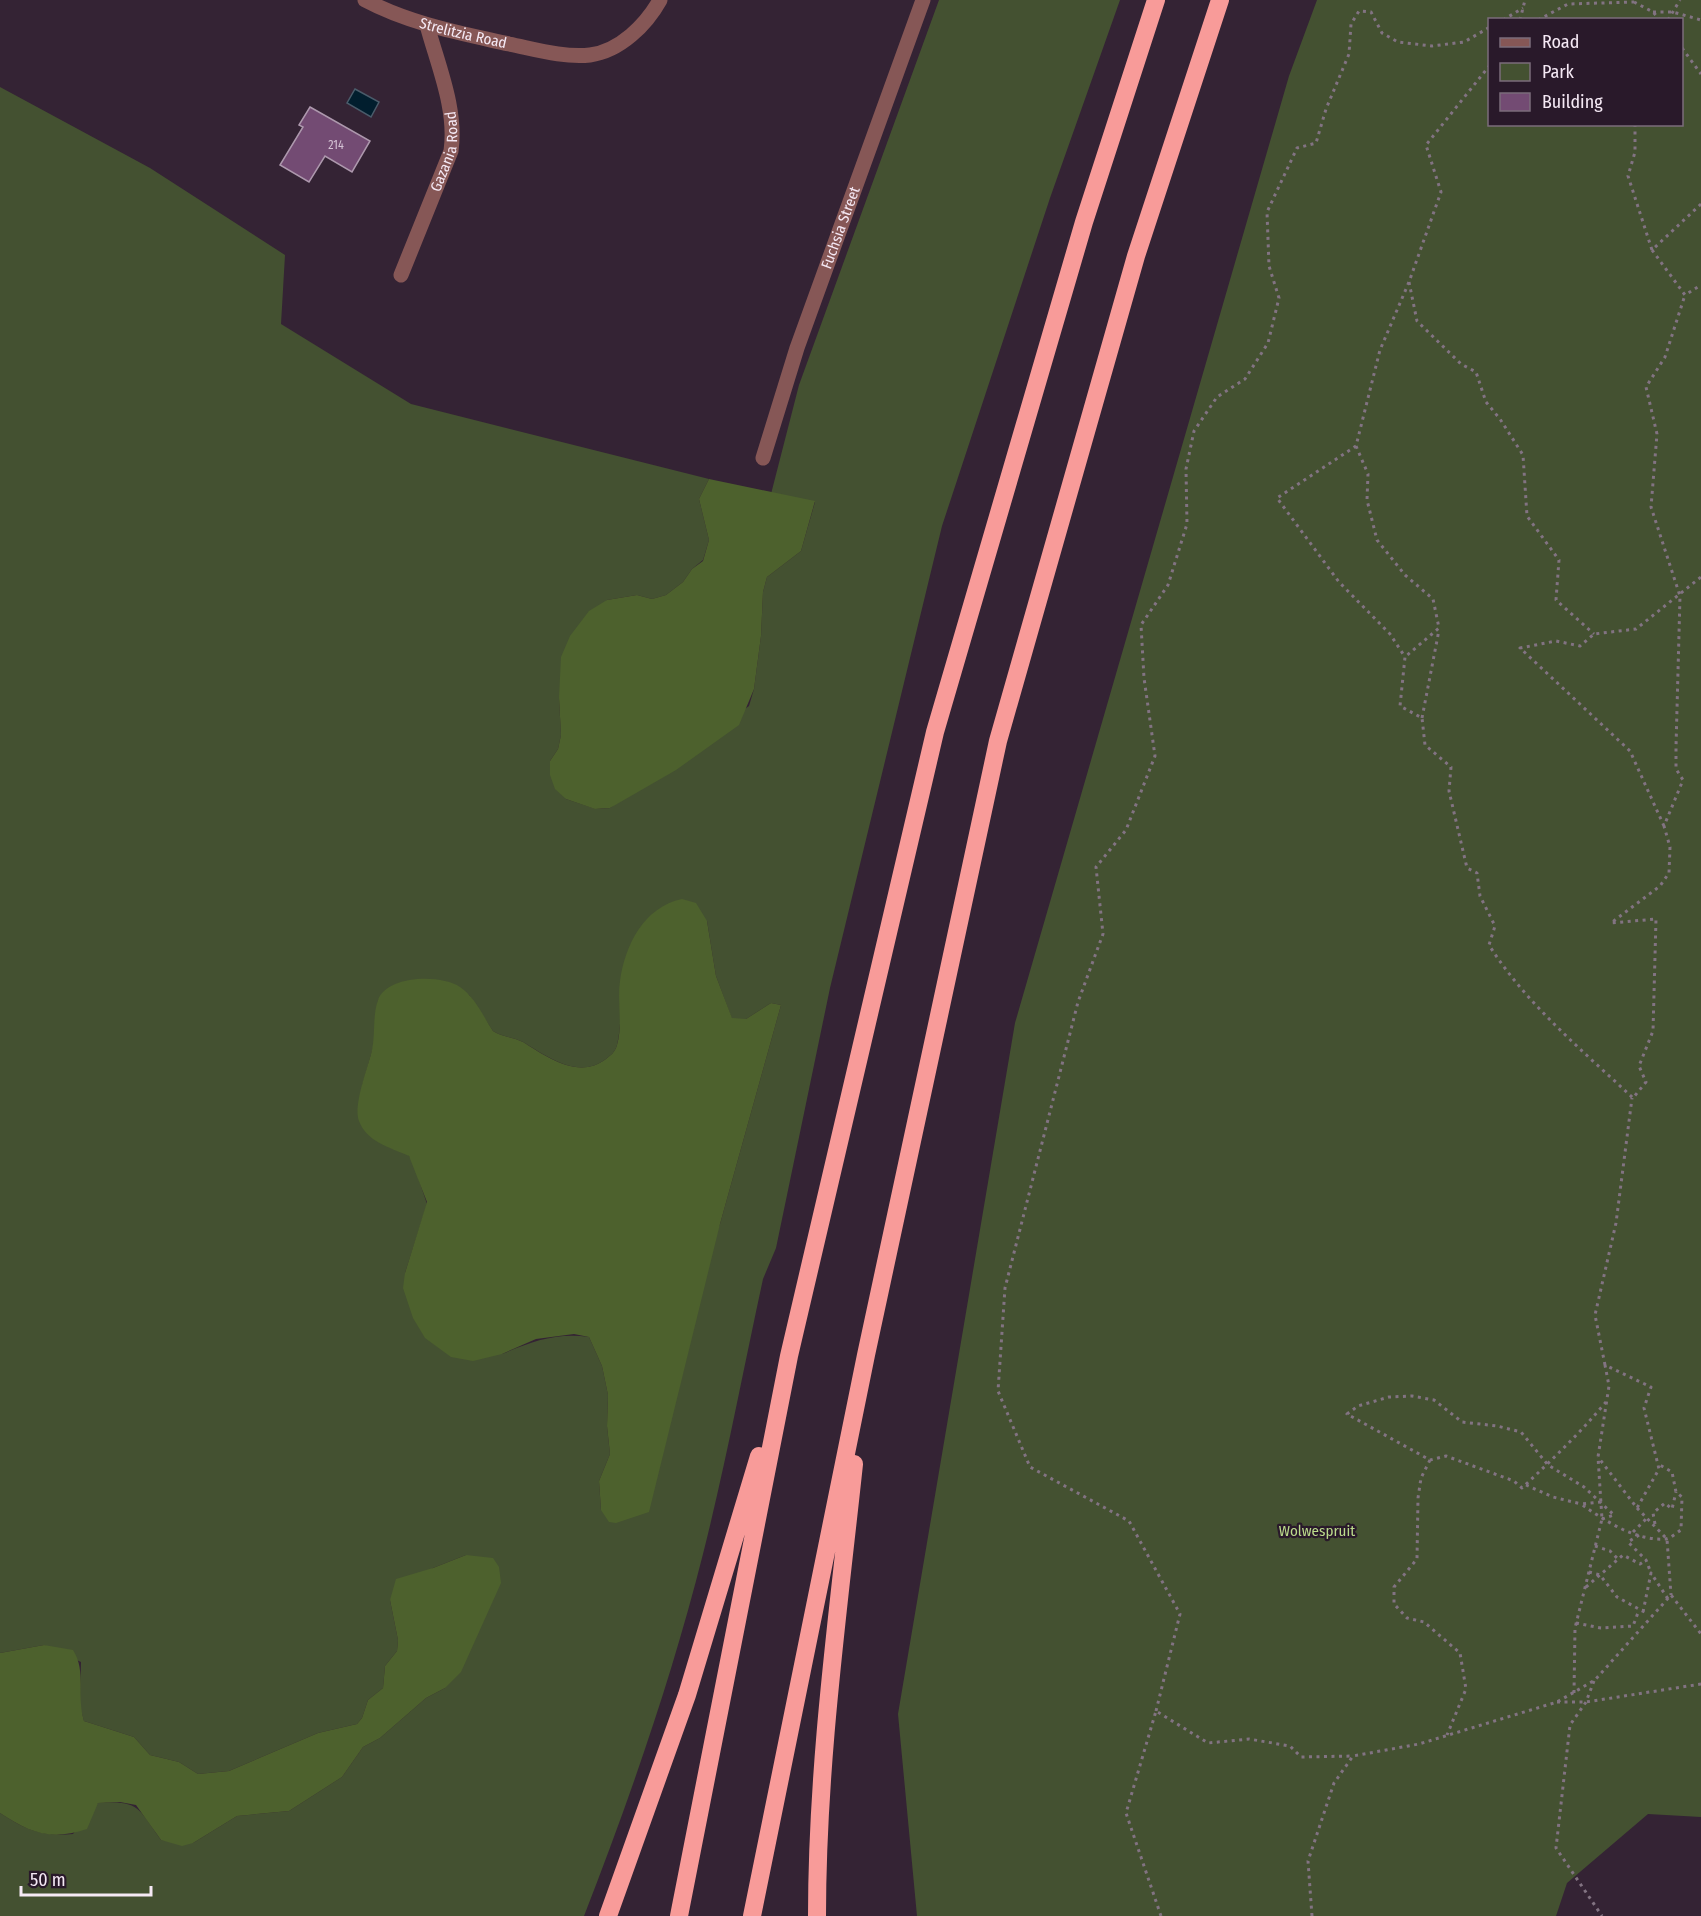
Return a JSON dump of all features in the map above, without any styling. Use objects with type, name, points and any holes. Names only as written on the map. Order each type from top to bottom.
[{"type":"highway","points":[[679,1916],[789,1356],[935,732],[1084,222],[1156,0]]},
{"type":"highway","points":[[752,1916],[866,1355],[998,741],[1136,256],[1220,0]]},
{"type":"highway","points":[[817,1916],[817,1850],[823,1761],[866,1355]]},
{"type":"highway","points":[[608,1916],[687,1695],[789,1356]]},
{"type":"street","name":"Strelitzia Road","points":[[365,0],[427,25],[564,54],[591,55],[615,47],[636,31],[660,0]]},
{"type":"street","name":"Fuchsia Street","points":[[763,458],[797,348],[923,0]]},
{"type":"street","name":"Gazania Road","points":[[401,275],[451,151],[454,133],[452,116],[427,25]]},
{"type":"path","points":[[1520,18],[1525,0]]},
{"type":"path","points":[[1669,18],[1680,0]]},
{"type":"path","points":[[1542,18],[1568,4],[1633,1],[1653,12],[1658,18]]},
{"type":"path","points":[[1506,18],[1523,8]]},
{"type":"path","points":[[1161,1916],[1126,1814],[1156,1711],[1180,1614],[1129,1521],[1030,1467],[998,1391],[1005,1288],[1078,1002],[1103,934],[1096,867],[1126,830],[1155,756],[1144,678],[1141,624],[1168,585],[1187,524],[1186,469],[1194,431],[1217,398],[1245,379],[1268,343],[1271,332],[1279,298],[1269,266],[1267,212],[1297,148],[1316,143],[1326,109],[1349,54],[1351,24],[1359,11],[1371,12],[1382,33],[1398,42],[1432,46],[1464,42],[1488,28]]},
{"type":"path","points":[[1653,12],[1672,12],[1701,20]]},
{"type":"path","points":[[1683,49],[1701,74]]},
{"type":"path","points":[[1488,67],[1426,144],[1440,192],[1409,282],[1380,350],[1356,446],[1368,474],[1367,500],[1377,540],[1405,575],[1433,600],[1439,628],[1422,718],[1425,745],[1451,766],[1449,791],[1467,868],[1477,873],[1480,896],[1495,926],[1489,945],[1502,966],[1562,1031],[1633,1098]]},
{"type":"path","points":[[1635,126],[1635,153],[1628,176],[1652,250],[1685,295]]},
{"type":"path","points":[[1652,250],[1701,204]]},
{"type":"path","points":[[1409,282],[1417,321],[1461,364],[1476,372],[1486,402],[1500,418],[1523,455],[1527,516],[1558,560],[1556,600],[1594,634]]},
{"type":"path","points":[[1664,826],[1683,780],[1676,769],[1680,596],[1651,507],[1657,434],[1646,387],[1665,357],[1685,295],[1701,285]]},
{"type":"path","points":[[1356,446],[1277,498],[1339,582],[1390,634],[1405,657],[1400,706],[1422,718]]},
{"type":"path","points":[[1574,1693],[1576,1623],[1602,1519],[1598,1457],[1609,1386],[1595,1316],[1616,1223],[1633,1098],[1646,1082],[1639,1066],[1653,1031],[1656,919],[1611,922],[1660,886],[1669,873],[1670,847],[1664,826],[1630,751],[1520,648],[1556,641],[1580,646],[1594,634],[1636,629],[1701,577]]},
{"type":"path","points":[[1405,657],[1439,628]]},
{"type":"path","points":[[1605,1365],[1651,1388],[1644,1408],[1659,1469],[1638,1508]]},
{"type":"path","points":[[1602,1519],[1614,1515],[1584,1487],[1548,1465],[1521,1432],[1462,1422],[1434,1400],[1412,1396],[1389,1397],[1358,1406],[1347,1414],[1430,1460],[1446,1456],[1514,1481],[1522,1488],[1548,1465],[1606,1402]]},
{"type":"path","points":[[1598,1457],[1638,1508],[1667,1539],[1671,1595],[1701,1634]]},
{"type":"path","points":[[1430,1460],[1419,1488],[1417,1560],[1394,1587],[1394,1604],[1407,1618],[1424,1622],[1460,1653],[1466,1689],[1447,1735]]},
{"type":"path","points":[[1655,1526],[1653,1513],[1665,1503],[1672,1509],[1676,1492],[1672,1472],[1657,1463]]},
{"type":"path","points":[[1526,1485],[1553,1497],[1581,1504],[1601,1502]]},
{"type":"path","points":[[1581,1504],[1602,1519],[1633,1532],[1667,1539],[1681,1530],[1682,1497],[1676,1492]]},
{"type":"path","points":[[1633,1532],[1647,1518]]},
{"type":"path","points":[[1639,1534],[1628,1542],[1646,1560],[1651,1573],[1668,1600]]},
{"type":"path","points":[[1595,1546],[1610,1551],[1618,1559]]},
{"type":"path","points":[[1585,1587],[1623,1555],[1640,1564],[1646,1560]]},
{"type":"path","points":[[1589,1572],[1600,1575],[1617,1597],[1648,1614]]},
{"type":"path","points":[[1576,1623],[1601,1628],[1634,1626],[1641,1611],[1651,1573]]},
{"type":"path","points":[[1156,1711],[1208,1743],[1249,1739],[1290,1746],[1301,1757],[1353,1756],[1419,1744],[1557,1702],[1574,1693],[1595,1680],[1671,1595]]},
{"type":"path","points":[[1595,1680],[1586,1702],[1570,1725],[1556,1848],[1602,1916]]},
{"type":"path","points":[[1557,1702],[1586,1702],[1701,1684]]},
{"type":"path","points":[[1312,1916],[1308,1861],[1334,1783],[1353,1756]]},
{"type":"green space","points":[[939,0],[1120,0],[1050,198],[942,526],[830,988],[776,1248],[763,1279],[703,1554],[678,1646],[649,1737],[584,1916],[0,1916],[0,1813],[35,1831],[62,1835],[73,1834],[98,1803],[122,1803],[137,1808],[161,1840],[193,1843],[237,1816],[289,1811],[342,1777],[363,1747],[380,1738],[426,1698],[445,1688],[466,1555],[433,1568],[390,1600],[398,1640],[397,1651],[385,1666],[383,1688],[368,1700],[362,1718],[357,1724],[318,1733],[229,1771],[198,1774],[179,1762],[150,1755],[134,1737],[84,1721],[80,1707],[81,1662],[44,1645],[0,1653],[0,87],[150,168],[285,255],[281,324],[411,404],[709,479],[699,499],[709,540],[703,560],[692,569],[683,582],[666,595],[652,599],[637,595],[607,600],[559,698],[561,735],[558,749],[550,761],[566,799],[596,809],[610,808],[749,706],[754,689],[761,636],[763,592],[767,577],[801,551],[815,502],[771,494],[799,385]],"holes":[[[707,921],[716,976],[732,1019],[746,1019],[771,1003],[781,1005],[720,1224],[601,1510],[599,1481],[610,1454],[607,1426],[608,1395],[602,1366],[589,1337],[566,1336],[544,1339],[502,1354],[405,1273],[427,1204],[413,1162],[362,1086],[374,1044],[378,1000],[398,983],[443,981],[469,995],[493,1031],[523,1042],[553,1060],[574,1067],[585,1067],[596,1065],[606,1059],[616,1047],[620,1021],[620,981]]]},
{"type":"green space","name":"Wolwespruit","points":[[1317,0],[1701,0],[1701,1817],[1648,1814],[1567,1883],[1556,1916],[917,1916],[898,1714],[1015,1023],[1289,76]]},
{"type":"green space","points":[[709,479],[815,501],[801,551],[767,577],[763,592],[761,636],[754,689],[739,725],[676,770],[610,808],[595,809],[566,799],[555,789],[550,775],[550,761],[558,749],[561,735],[559,698],[561,657],[570,636],[589,611],[607,600],[637,595],[652,599],[666,595],[683,582],[692,569],[703,561],[709,540],[699,499]]},
{"type":"green space","points":[[682,899],[696,903],[707,921],[716,976],[732,1018],[746,1019],[771,1003],[781,1005],[720,1224],[649,1512],[616,1523],[609,1522],[601,1510],[599,1481],[610,1454],[607,1426],[608,1395],[602,1366],[589,1337],[574,1334],[536,1339],[502,1354],[473,1361],[451,1357],[425,1338],[413,1318],[403,1288],[405,1273],[427,1202],[409,1156],[380,1143],[367,1134],[359,1121],[358,1107],[372,1047],[378,1000],[383,992],[403,981],[440,980],[460,987],[474,1001],[493,1031],[523,1042],[563,1064],[585,1067],[596,1065],[606,1059],[617,1045],[620,1029],[620,981],[626,954],[632,941],[647,919],[657,910]]},
{"type":"green space","points":[[466,1555],[493,1558],[499,1567],[501,1583],[461,1672],[445,1688],[426,1698],[380,1738],[363,1747],[342,1777],[289,1811],[237,1816],[193,1843],[182,1846],[161,1840],[136,1805],[120,1802],[98,1803],[87,1829],[74,1833],[41,1833],[21,1826],[0,1813],[0,1653],[44,1645],[73,1650],[80,1667],[84,1721],[134,1737],[150,1755],[179,1762],[198,1774],[229,1771],[318,1733],[357,1724],[362,1718],[368,1700],[383,1688],[385,1666],[397,1651],[398,1640],[390,1600],[396,1579]]},
{"type":"water","points":[[355,89],[379,102],[371,117],[347,103]]},
{"type":"building","points":[[310,107],[370,141],[352,172],[325,156],[309,182],[280,165],[303,127],[299,125]]}]
